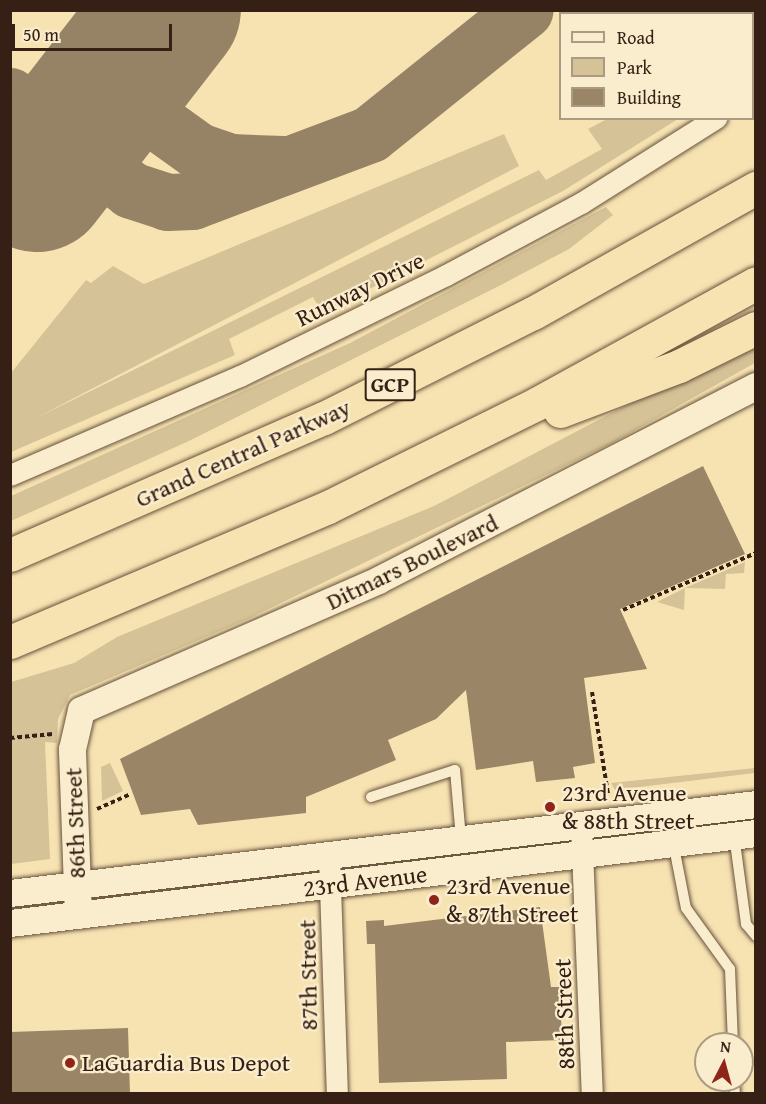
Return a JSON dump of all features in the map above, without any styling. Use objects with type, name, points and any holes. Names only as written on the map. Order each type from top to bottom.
[{"type":"highway","name":"Grand Central Parkway","points":[[10,555],[324,418],[533,313],[756,188]]},
{"type":"highway","points":[[10,642],[185,571],[399,473],[756,283]]},
{"type":"highway","points":[[399,473],[679,366],[756,328]]},
{"type":"street","name":"Runway Drive","points":[[10,476],[240,376],[446,275],[581,203],[713,120]]},
{"type":"street","name":"Ditmars Boulevard","points":[[65,733],[77,716],[89,705],[378,580],[756,386]]},
{"type":"street","name":"86th Street","points":[[65,733],[75,819],[78,915]]},
{"type":"street","name":"23rd Avenue","points":[[10,893],[756,804]]},
{"type":"street","name":"88th Street","points":[[581,825],[592,1094]]},
{"type":"street","name":"23rd Avenue","points":[[10,923],[745,834]]},
{"type":"street","name":"87th Street","points":[[329,856],[337,1094]]},
{"type":"lane","points":[[371,797],[455,770],[461,839]]},
{"type":"lane","points":[[668,815],[686,908],[730,969],[733,1032]]},
{"type":"lane","points":[[745,834],[746,924],[756,936]]},
{"type":"path","points":[[623,610],[756,553]]},
{"type":"path","points":[[592,692],[608,794]]},
{"type":"path","points":[[10,738],[65,733]]},
{"type":"path","points":[[75,819],[129,795]]},
{"type":"green space","points":[[605,120],[676,120],[563,191],[322,313],[313,297],[229,339],[235,355],[11,452],[11,373],[86,280],[91,283],[113,266],[144,284],[504,134],[519,166],[34,419],[539,170],[546,180],[602,149],[588,129]]},
{"type":"green space","points":[[606,207],[613,215],[569,249],[503,284],[189,441],[11,521],[11,496],[350,343]]},
{"type":"green space","points":[[755,338],[755,363],[612,443],[248,619],[70,695],[58,719],[57,743],[45,742],[50,859],[11,864],[11,682],[74,663],[117,637],[434,506]]},
{"type":"green space","points":[[745,562],[744,573],[726,574],[725,589],[685,588]]},
{"type":"green space","points":[[685,588],[684,610],[657,602]]},
{"type":"green space","points":[[110,763],[123,791],[102,801],[101,767]]},
{"type":"green space","points":[[755,768],[755,773],[615,790],[611,783]]},
{"type":"building","points":[[703,466],[745,554],[620,609],[647,669],[584,678],[595,763],[573,767],[575,778],[536,782],[533,761],[476,770],[466,690],[436,719],[388,740],[396,760],[306,797],[306,813],[198,825],[190,809],[141,815],[120,759]]},
{"type":"building","points":[[540,907],[551,987],[560,987],[562,1040],[506,1042],[507,1079],[379,1083],[375,944],[367,944],[366,921],[384,920],[384,926]]},
{"type":"building","name":"LaGuardia Bus Depot","points":[[128,1028],[130,1094],[10,1094],[10,1032]]},
{"type":"taxiway","points":[[10,96],[131,190],[167,202],[192,201],[370,134],[525,10]]},
{"type":"taxiway","points":[[109,87],[198,151],[230,162],[282,164]]},
{"type":"runway","points":[[37,180],[169,10]]},
{"type":"place","name":"23rd Avenue & 88th Street","points":[[550,807]]},
{"type":"place","name":"23rd Avenue & 87th Street","points":[[434,900]]},
{"type":"place","name":"LaGuardia Bus Depot","points":[[70,1063]]}]
